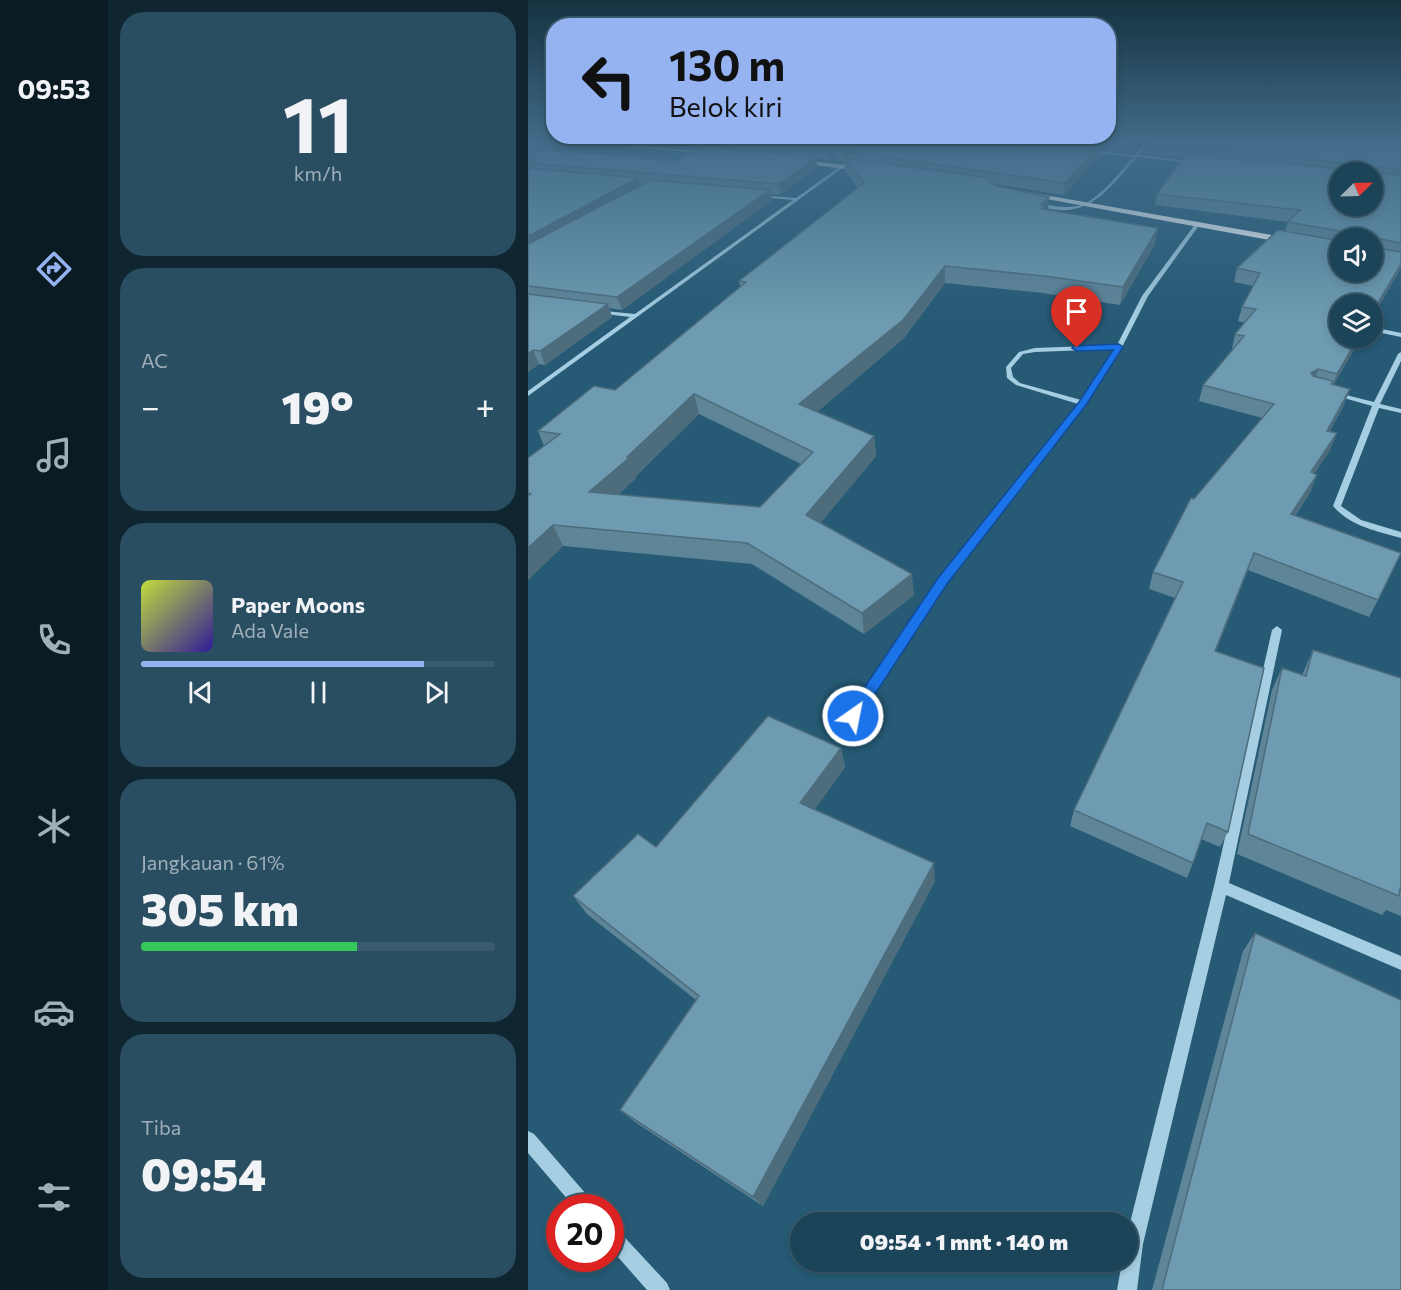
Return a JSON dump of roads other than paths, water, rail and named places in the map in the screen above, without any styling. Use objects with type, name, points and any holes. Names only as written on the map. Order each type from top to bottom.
[{"type":"highway","points":[[1077,201],[1329,248]]},
{"type":"highway","points":[[1124,201],[1329,239]]},
{"type":"street","points":[[528,394],[791,201]]},
{"type":"street","points":[[1031,203],[1067,208],[1089,203]]},
{"type":"street","points":[[853,716],[942,581],[1083,403],[1119,347],[1145,296],[1198,224]]},
{"type":"street","points":[[593,310],[636,316]]},
{"type":"street","points":[[1383,331],[1401,335]]},
{"type":"street","points":[[1083,403],[1018,384],[1010,378],[1008,368],[1021,353],[1035,350],[1119,347]]},
{"type":"street","points":[[1401,354],[1376,405],[1337,506],[1350,518],[1401,535]]},
{"type":"street","points":[[1323,391],[1401,411]]},
{"type":"street","points":[[1127,1290],[1134,1244],[1221,886],[1277,630]]},
{"type":"street","points":[[1221,886],[1401,963]]},
{"type":"street","points":[[528,1140],[575,1194]]},
{"type":"street","points":[[624,1250],[660,1290]]}]
